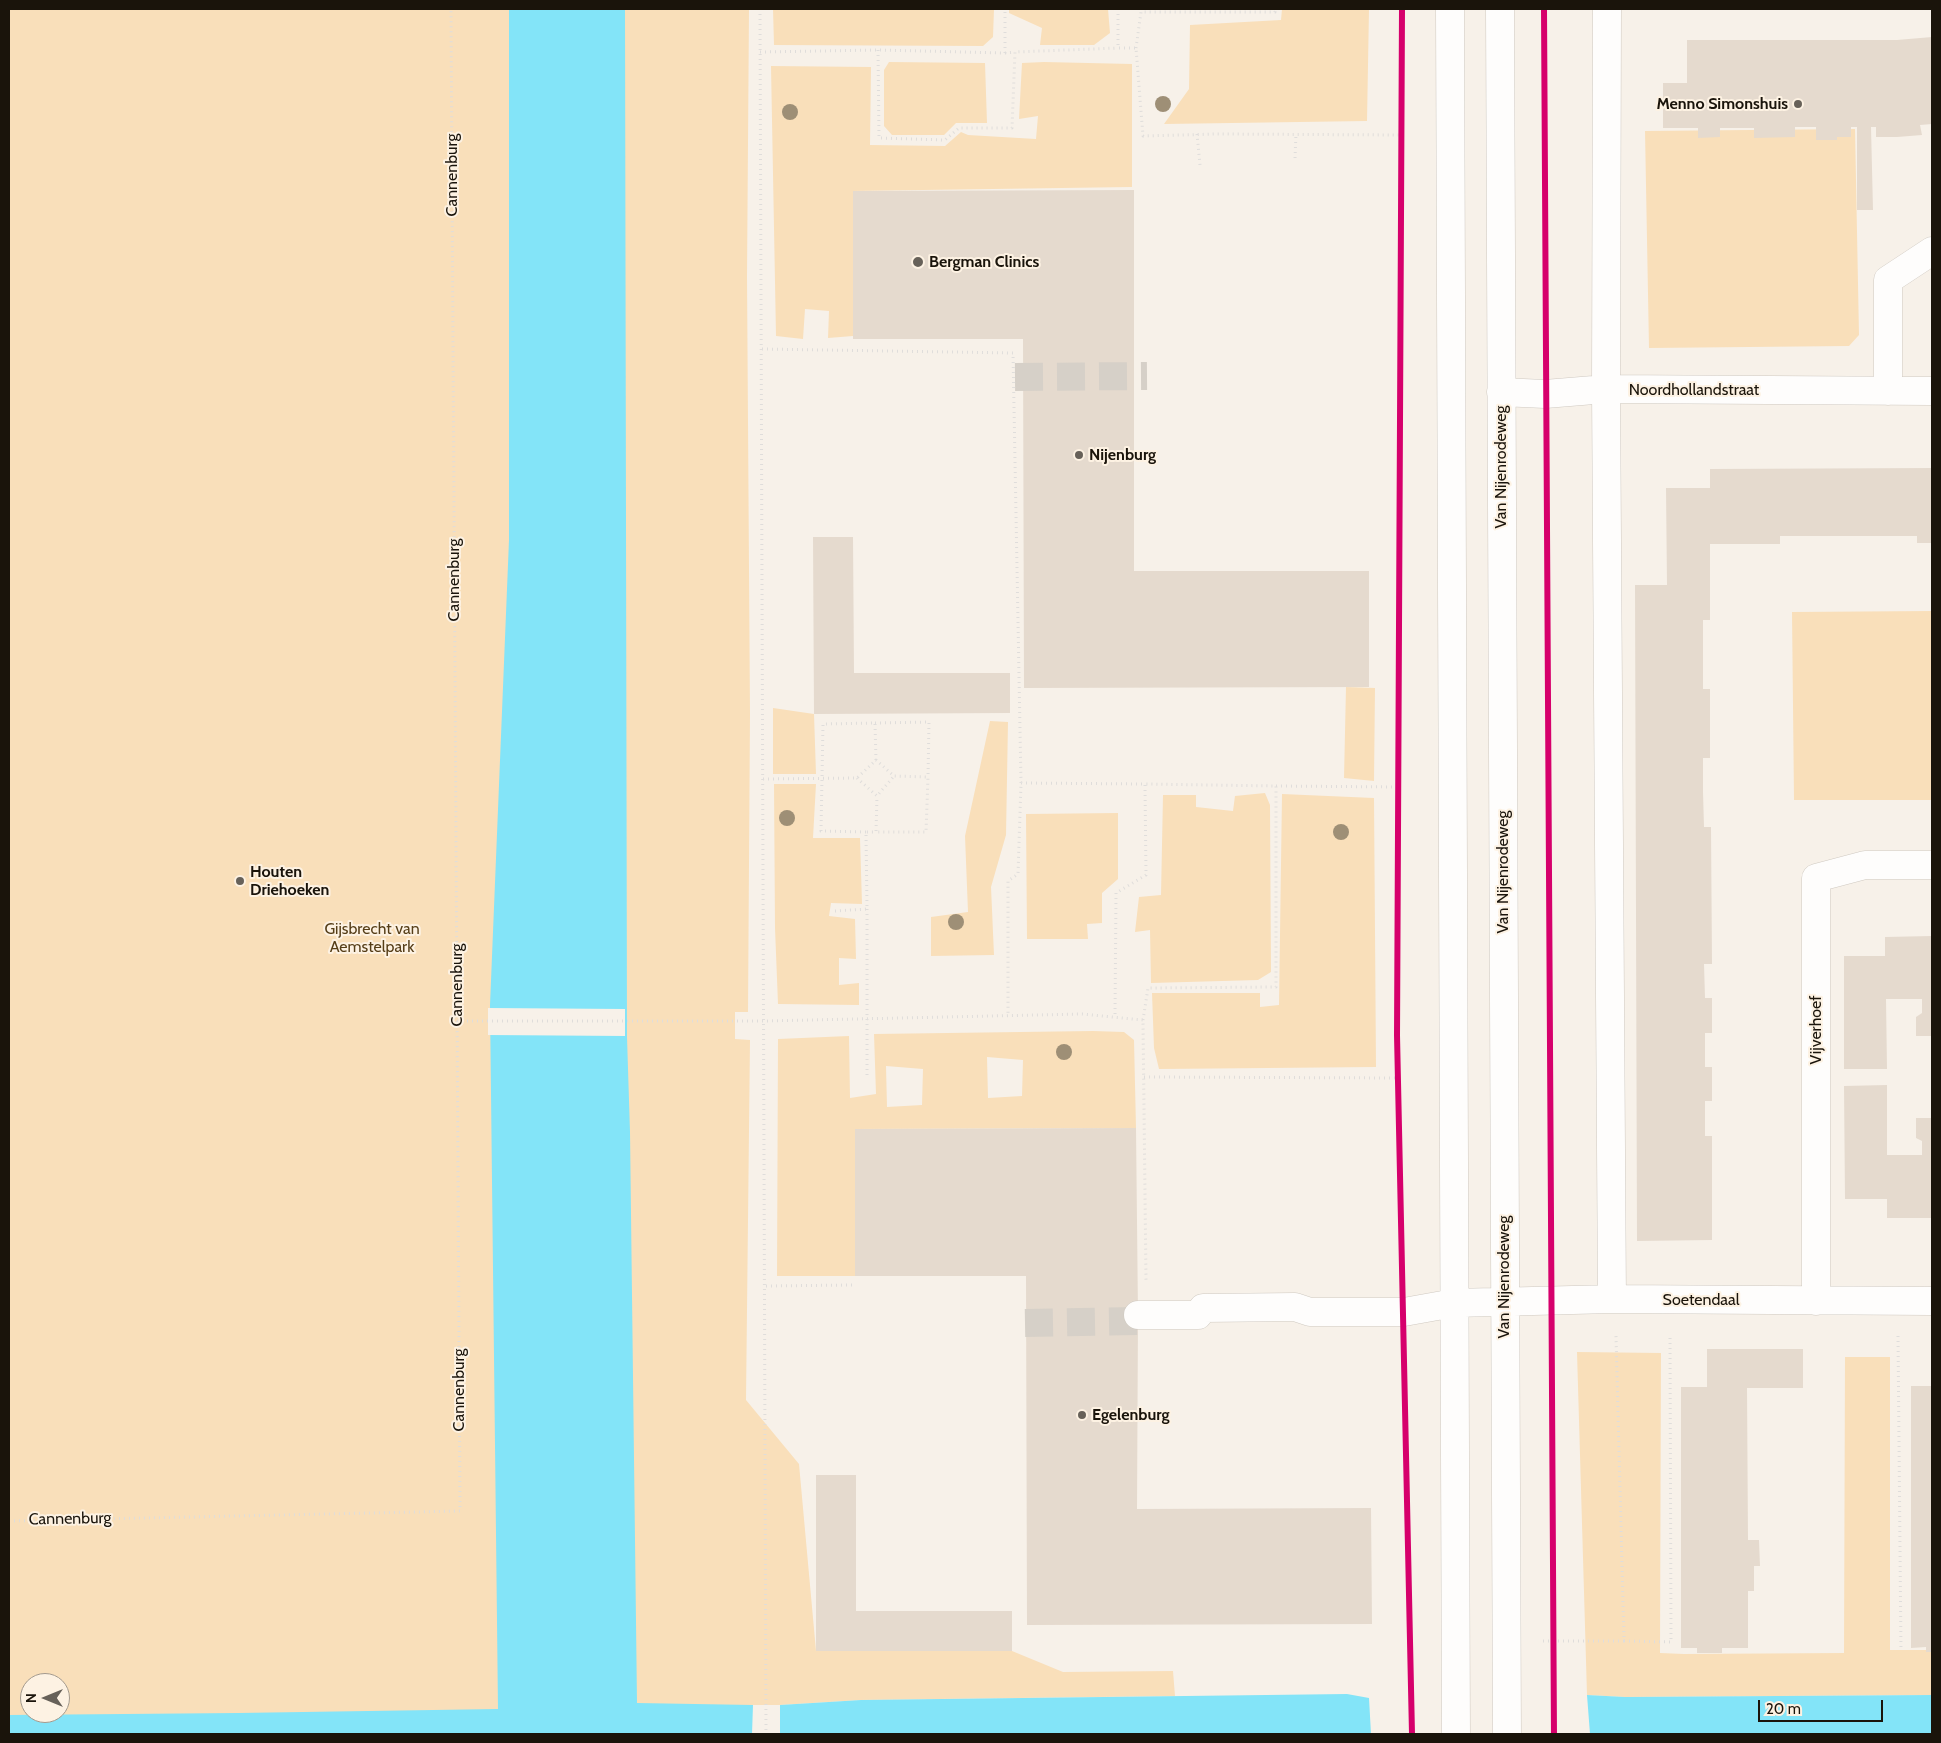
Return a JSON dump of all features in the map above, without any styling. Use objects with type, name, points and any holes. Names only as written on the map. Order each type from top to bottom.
[{"type":"street","points":[[1450,9],[1456,1734]]},
{"type":"street","name":"Van Nijenrodeweg","points":[[1500,9],[1507,1734]]},
{"type":"street","points":[[1607,9],[1606,389],[1614,1300]]},
{"type":"street","points":[[1888,392],[1888,280],[1932,251]]},
{"type":"street","name":"Noordhollandstraat","points":[[1501,392],[1545,394],[1606,389],[1932,391]]},
{"type":"street","name":"Vijverhoef","points":[[1816,1301],[1816,878],[1865,865],[1932,865]]},
{"type":"street","name":"Soetendaal","points":[[1504,1302],[1614,1300],[1932,1301]]},
{"type":"street","points":[[1142,1315],[1198,1315],[1202,1308],[1295,1307],[1310,1312],[1404,1312],[1454,1303],[1504,1302]]},
{"type":"path","points":[[760,9],[766,1286],[766,1734]]},
{"type":"path","points":[[1005,9],[1005,53]]},
{"type":"path","points":[[1118,9],[1118,48]]},
{"type":"path","points":[[1275,9],[1275,12],[1141,12],[1136,48],[1143,136],[1197,134],[1401,135]]},
{"type":"path","points":[[760,52],[878,50],[1005,53],[1136,48]]},
{"type":"path","points":[[878,50],[879,138],[944,140],[959,128],[1012,128],[1016,52]]},
{"type":"path","points":[[1401,144],[1402,125]]},
{"type":"path","points":[[1197,134],[1200,165]]},
{"type":"path","points":[[1295,158],[1296,134]]},
{"type":"path","points":[[762,349],[1013,353],[1021,783],[1018,874],[1008,881],[1008,1016]]},
{"type":"path","points":[[929,722],[926,832],[821,831],[823,724],[875,723],[929,722]]},
{"type":"path","points":[[875,723],[876,760],[894,776],[928,777]]},
{"type":"path","points":[[857,778],[876,760]]},
{"type":"path","points":[[876,832],[877,796],[894,776]]},
{"type":"path","points":[[763,779],[857,778],[877,796]]},
{"type":"path","points":[[1399,778],[1399,797]]},
{"type":"path","points":[[1021,783],[1399,787]]},
{"type":"path","points":[[1115,1017],[1116,893],[1146,875],[1145,784]]},
{"type":"path","points":[[1142,1315],[1143,1020],[1148,988],[1276,987],[1276,786]]},
{"type":"path","points":[[866,832],[867,1079]]},
{"type":"path","points":[[835,911],[867,909]]},
{"type":"path","points":[[457,1021],[764,1021],[1082,1014],[1143,1020]]},
{"type":"path","points":[[1398,1070],[1398,1088]]},
{"type":"path","points":[[1144,1077],[1398,1078]]},
{"type":"path","points":[[766,1286],[852,1285]]},
{"type":"path","points":[[1614,1300],[1624,1641]]},
{"type":"path","points":[[1508,1642],[1671,1642],[1670,1300]]},
{"type":"path","points":[[1898,1301],[1901,1651]]},
{"type":"path","points":[[1552,1631],[1552,1650]]},
{"type":"green space","name":"Gijsbrecht van Aemstelpark","points":[[9,9],[749,9],[747,276],[750,714],[748,1012],[735,1012],[735,1039],[750,1040],[746,1400],[799,1464],[816,1651],[1012,1651],[1063,1672],[1173,1671],[1175,1696],[861,1700],[780,1705],[736,1705],[735,1734],[9,1734]]},
{"type":"green space","points":[[773,9],[994,9],[993,37],[983,46],[774,45]]},
{"type":"green space","points":[[1009,9],[1108,9],[1110,33],[1094,45],[1040,45],[1042,28],[1009,13]]},
{"type":"green space","points":[[1282,9],[1369,9],[1367,121],[1164,124],[1189,89],[1190,25],[1281,20]]},
{"type":"green space","points":[[889,62],[985,63],[987,123],[956,123],[944,135],[892,135],[884,126],[884,70]]},
{"type":"green space","points":[[1022,63],[1132,64],[1132,187],[853,191],[853,336],[828,338],[829,311],[805,309],[803,339],[776,336],[771,66],[871,67],[870,145],[945,146],[961,132],[968,135],[1036,139],[1038,116],[1019,119]]},
{"type":"green space","points":[[1855,129],[1859,335],[1849,346],[1649,348],[1645,131]]},
{"type":"green space","points":[[1932,611],[1932,800],[1794,800],[1792,612]]},
{"type":"green space","points":[[1346,687],[1375,688],[1374,781],[1344,778]]},
{"type":"green space","points":[[773,708],[814,714],[816,774],[773,774]]},
{"type":"green space","points":[[990,721],[1008,722],[1006,835],[991,887],[994,955],[931,956],[931,917],[968,912],[965,836]]},
{"type":"green space","points":[[774,784],[816,784],[813,838],[860,838],[862,904],[831,903],[829,916],[855,919],[856,959],[839,958],[839,985],[859,983],[859,1005],[778,1004],[775,928]]},
{"type":"green space","points":[[1265,793],[1270,805],[1271,972],[1258,980],[1151,983],[1150,930],[1135,932],[1139,897],[1161,895],[1163,795],[1196,795],[1196,807],[1233,811],[1235,796]]},
{"type":"green space","points":[[1282,794],[1374,798],[1376,1067],[1159,1069],[1154,1048],[1152,993],[1260,993],[1260,1007],[1279,1005]]},
{"type":"green space","points":[[1118,813],[1118,879],[1102,893],[1102,923],[1087,924],[1088,939],[1027,939],[1026,814]]},
{"type":"green space","points":[[1124,1032],[1134,1040],[1136,1128],[855,1129],[855,1276],[777,1276],[778,1039],[849,1036],[850,1098],[876,1094],[874,1034]],"holes":[[[987,1057],[1023,1060],[1022,1096],[988,1098]],[[886,1066],[923,1069],[922,1105],[887,1107]]]},
{"type":"green space","points":[[1577,1352],[1661,1353],[1660,1653],[1684,1654],[1844,1653],[1845,1357],[1890,1357],[1890,1650],[1932,1650],[1932,1695],[1625,1697],[1587,1695]]},
{"type":"water","points":[[509,9],[625,9],[627,1037],[630,1132],[637,1703],[753,1705],[752,1734],[9,1734],[9,1715],[20,1715],[20,1723],[70,1723],[70,1714],[498,1709],[490,1005],[509,540]]},
{"type":"water","points":[[1347,1694],[1369,1698],[1371,1734],[780,1734],[780,1705],[861,1700]]},
{"type":"water","points":[[1587,1695],[1625,1697],[1932,1695],[1932,1734],[1590,1734]]},
{"type":"pier","points":[[488,1008],[625,1009],[625,1036],[488,1035]]},
{"type":"building","name":"Menno Simonshuis","points":[[1932,37],[1932,124],[1920,125],[1922,135],[1897,137],[1876,137],[1876,127],[1871,127],[1873,210],[1857,210],[1857,127],[1851,127],[1851,137],[1837,137],[1837,140],[1816,140],[1816,127],[1795,127],[1795,137],[1754,138],[1754,128],[1720,128],[1720,137],[1698,138],[1698,128],[1663,128],[1663,83],[1687,83],[1687,40],[1897,40]]},
{"type":"building","name":"Nijenburg","points":[[1134,190],[1134,571],[1369,571],[1369,687],[1024,688],[1023,339],[853,339],[853,191]]},
{"type":"building","points":[[1932,468],[1932,543],[1917,543],[1917,536],[1780,536],[1780,544],[1710,544],[1710,620],[1703,620],[1703,689],[1710,689],[1710,758],[1703,758],[1703,792],[1704,827],[1711,827],[1712,964],[1704,964],[1705,998],[1712,998],[1712,1033],[1705,1033],[1705,1067],[1712,1067],[1712,1101],[1705,1101],[1705,1136],[1712,1136],[1712,1240],[1637,1241],[1635,585],[1667,585],[1666,488],[1710,488],[1710,469]]},
{"type":"building","points":[[813,537],[853,537],[854,673],[1010,673],[1010,713],[814,714]]},
{"type":"building","points":[[1932,936],[1932,1036],[1916,1036],[1916,1017],[1922,1013],[1922,999],[1886,999],[1887,1069],[1844,1069],[1844,956],[1885,956],[1885,937]]},
{"type":"building","points":[[1887,1085],[1887,1155],[1922,1155],[1922,1141],[1916,1138],[1916,1118],[1932,1118],[1932,1218],[1887,1218],[1887,1199],[1845,1199],[1844,1086]]},
{"type":"building","name":"Egelenburg","points":[[1136,1128],[1138,1315],[1137,1509],[1371,1508],[1372,1624],[1027,1625],[1026,1276],[855,1276],[855,1129]]},
{"type":"building","points":[[1707,1349],[1803,1349],[1803,1388],[1747,1388],[1748,1540],[1759,1540],[1760,1566],[1754,1566],[1754,1591],[1748,1591],[1748,1648],[1722,1648],[1722,1653],[1697,1653],[1697,1648],[1681,1648],[1681,1387],[1707,1387]]},
{"type":"building","points":[[1911,1386],[1932,1386],[1932,1652],[1926,1652],[1926,1647],[1911,1648]]},
{"type":"building","points":[[816,1475],[856,1475],[856,1611],[1012,1611],[1012,1651],[816,1651]]},
{"type":"tunnel","points":[[1015,377],[1147,376]]},
{"type":"tunnel","points":[[1025,1323],[1138,1321],[1138,1315]]},
{"type":"cycle path","points":[[1402,9],[1397,1035],[1412,1734]]},
{"type":"cycle path","points":[[1544,9],[1554,1734]]},
{"type":"place","name":"Menno Simonshuis","points":[[1798,104]]},
{"type":"place","name":"Bergman Clinics","points":[[918,262]]},
{"type":"place","name":"Nijenburg","points":[[1079,455]]},
{"type":"place","name":"Houten Driehoeken","points":[[240,881]]},
{"type":"place","name":"Egelenburg","points":[[1082,1415]]}]
